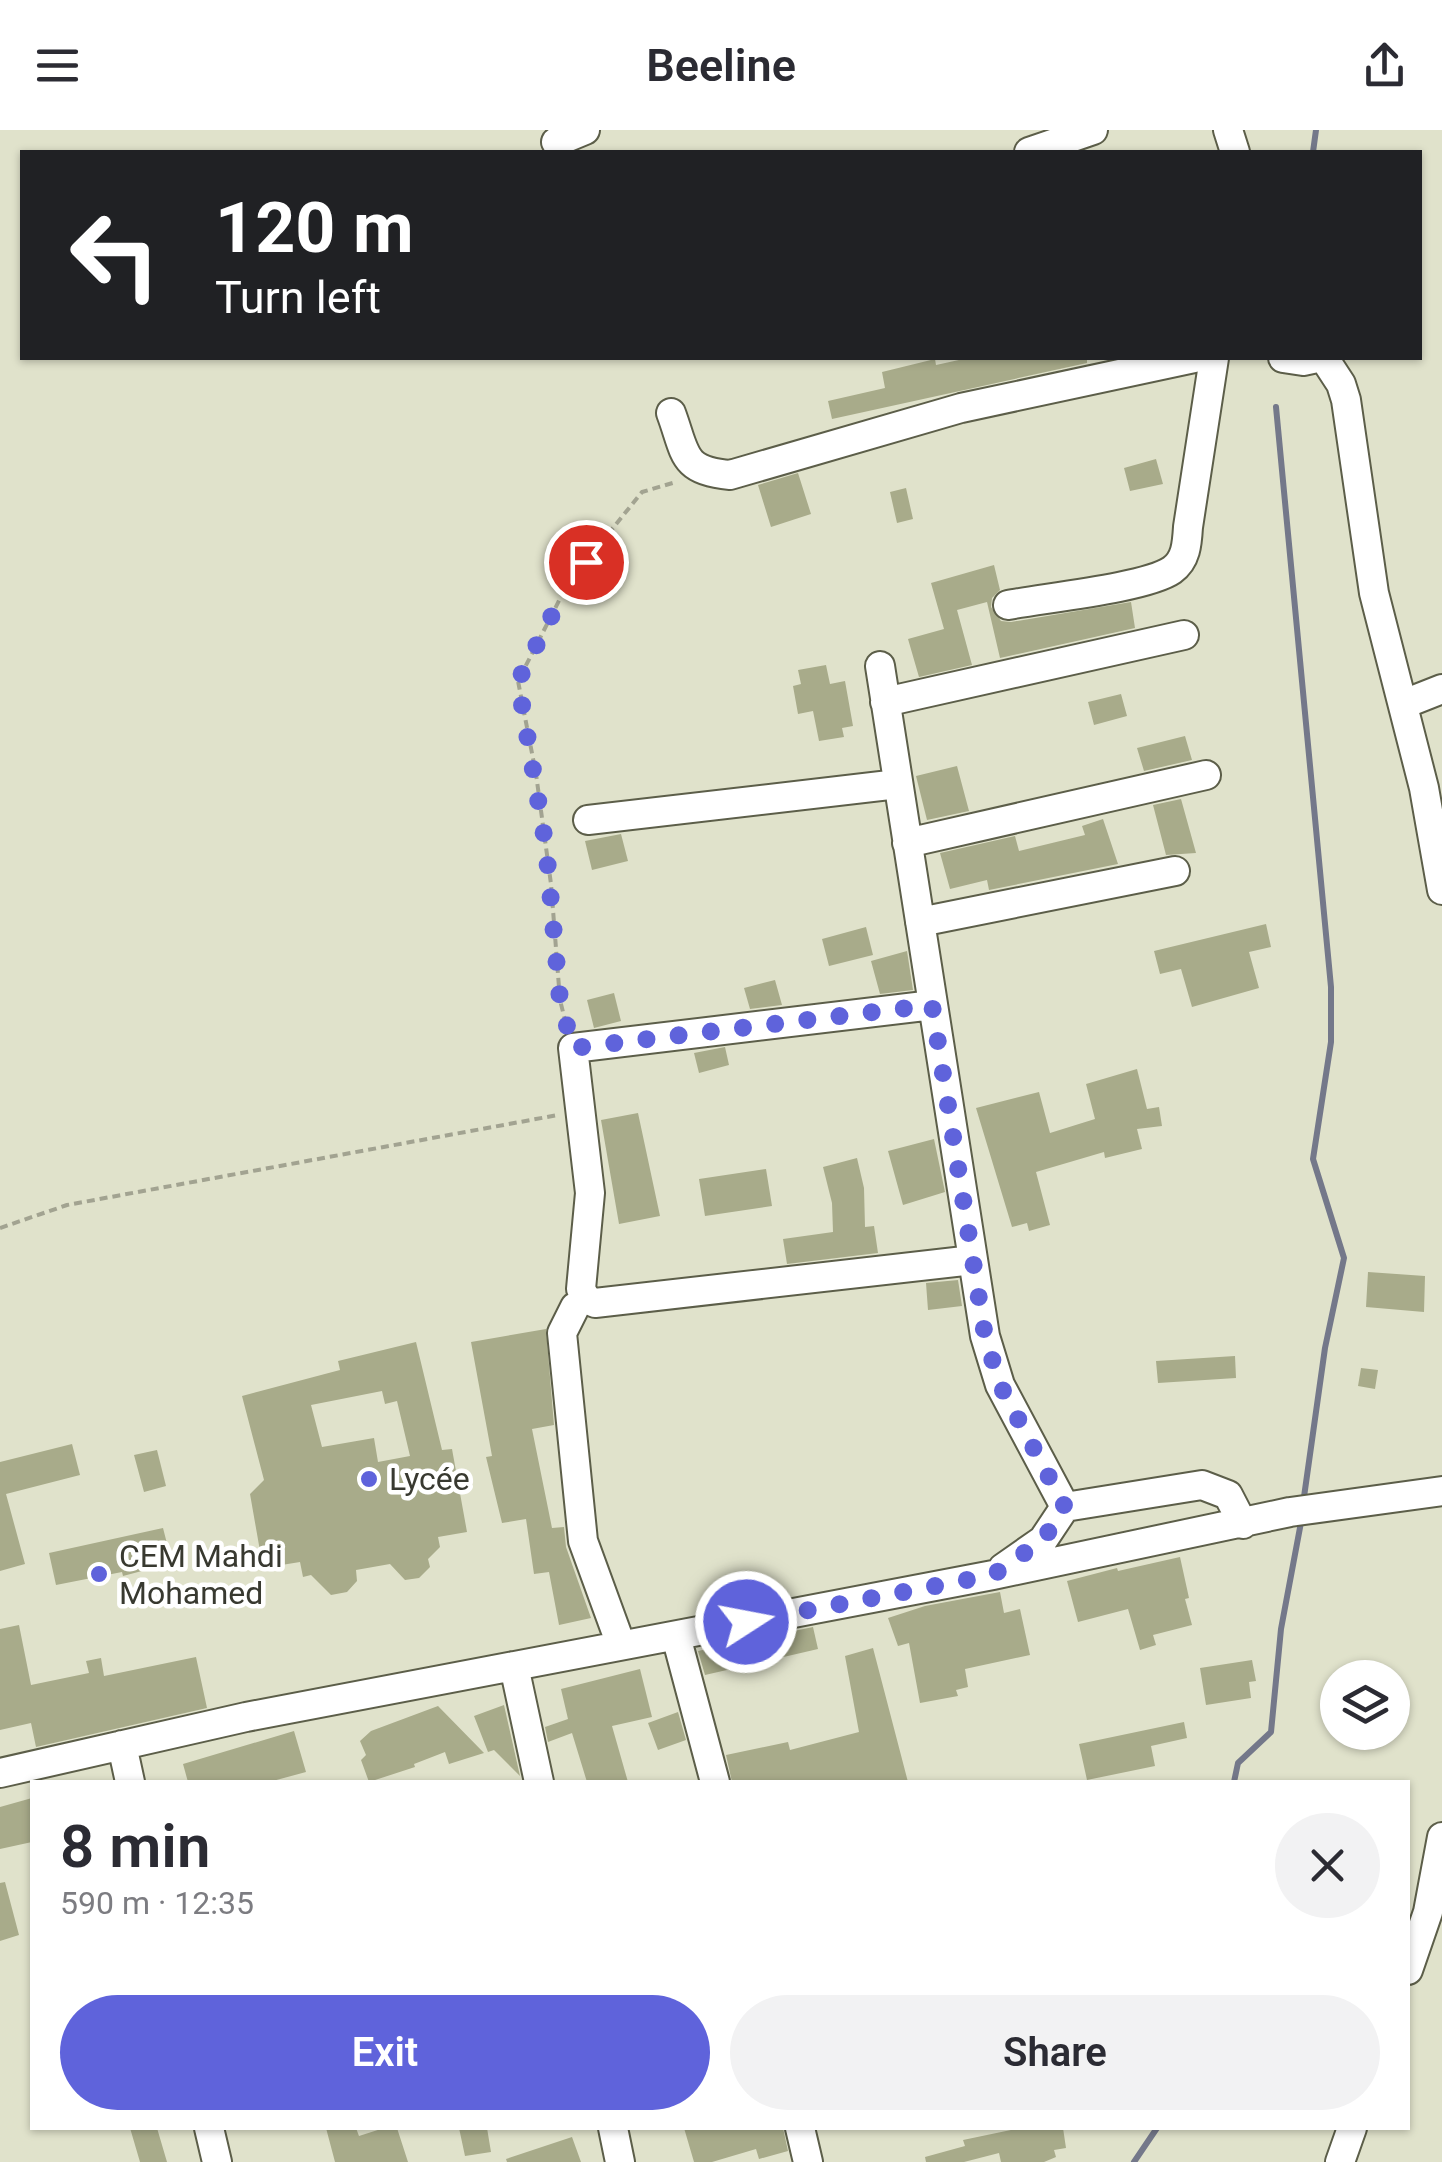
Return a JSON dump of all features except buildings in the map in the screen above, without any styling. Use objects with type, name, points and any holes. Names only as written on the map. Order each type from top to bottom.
[{"type":"street","points":[[556,142],[584,130]]},
{"type":"street","points":[[1035,150],[1093,130]]},
{"type":"street","points":[[671,412],[688,462],[704,473],[730,475],[961,408],[1185,360]]},
{"type":"street","points":[[1008,605],[1152,579],[1175,568],[1187,549],[1214,360]]},
{"type":"street","points":[[1322,360],[1340,384],[1346,400],[1374,593],[1424,788],[1442,890]]},
{"type":"street","points":[[885,702],[1184,635]]},
{"type":"street","points":[[880,666],[985,1336],[1000,1385],[1065,1507]]},
{"type":"street","points":[[1404,704],[1442,689]]},
{"type":"street","points":[[907,843],[1206,775]]},
{"type":"street","points":[[588,820],[898,784]]},
{"type":"street","points":[[920,922],[1175,871]]},
{"type":"street","points":[[932,1005],[573,1048],[590,1192],[580,1289],[595,1303],[973,1260]]},
{"type":"street","points":[[575,1307],[562,1333],[583,1541],[621,1646]]},
{"type":"street","points":[[993,1575],[1043,1540],[1065,1507],[1202,1485],[1228,1495],[1243,1524]]},
{"type":"street","points":[[0,1773],[246,1718],[993,1575],[1301,1510],[1442,1491]]},
{"type":"street","points":[[676,1636],[714,1780]]},
{"type":"street","points":[[514,1666],[539,1780]]},
{"type":"street","points":[[122,1746],[130,1780]]},
{"type":"street","points":[[1410,1964],[1428,1912],[1442,1837]]},
{"type":"street","points":[[209,2130],[217,2162]]},
{"type":"street","points":[[613,2130],[620,2162]]},
{"type":"street","points":[[800,2130],[808,2162]]},
{"type":"street","points":[[1340,2162],[1351,2130]]},
{"type":"path","points":[[573,1048],[560,1000],[548,865],[518,681],[567,586],[642,492],[704,473]]},
{"type":"path","points":[[0,1228],[68,1206],[580,1111]]},
{"type":"waterway","points":[[1313,150],[1316,130]]},
{"type":"waterway","points":[[1276,407],[1331,987],[1331,1042],[1313,1159],[1344,1258],[1325,1348],[1303,1504]]},
{"type":"waterway","points":[[1234,1780],[1238,1763],[1271,1732],[1281,1629],[1302,1517]]},
{"type":"waterway","points":[[1134,2162],[1156,2130]]},
{"type":"place","name":"Lycée","points":[[369,1479]]},
{"type":"place","name":"CEM Mahdi Mohamed","points":[[99,1574]]},
{"type":"route","points":[[586,562],[567,586],[518,681],[546,847],[560,1000],[573,1048],[932,1005],[985,1336],[1000,1385],[1065,1507],[1043,1540],[993,1575],[746,1622]]}]
